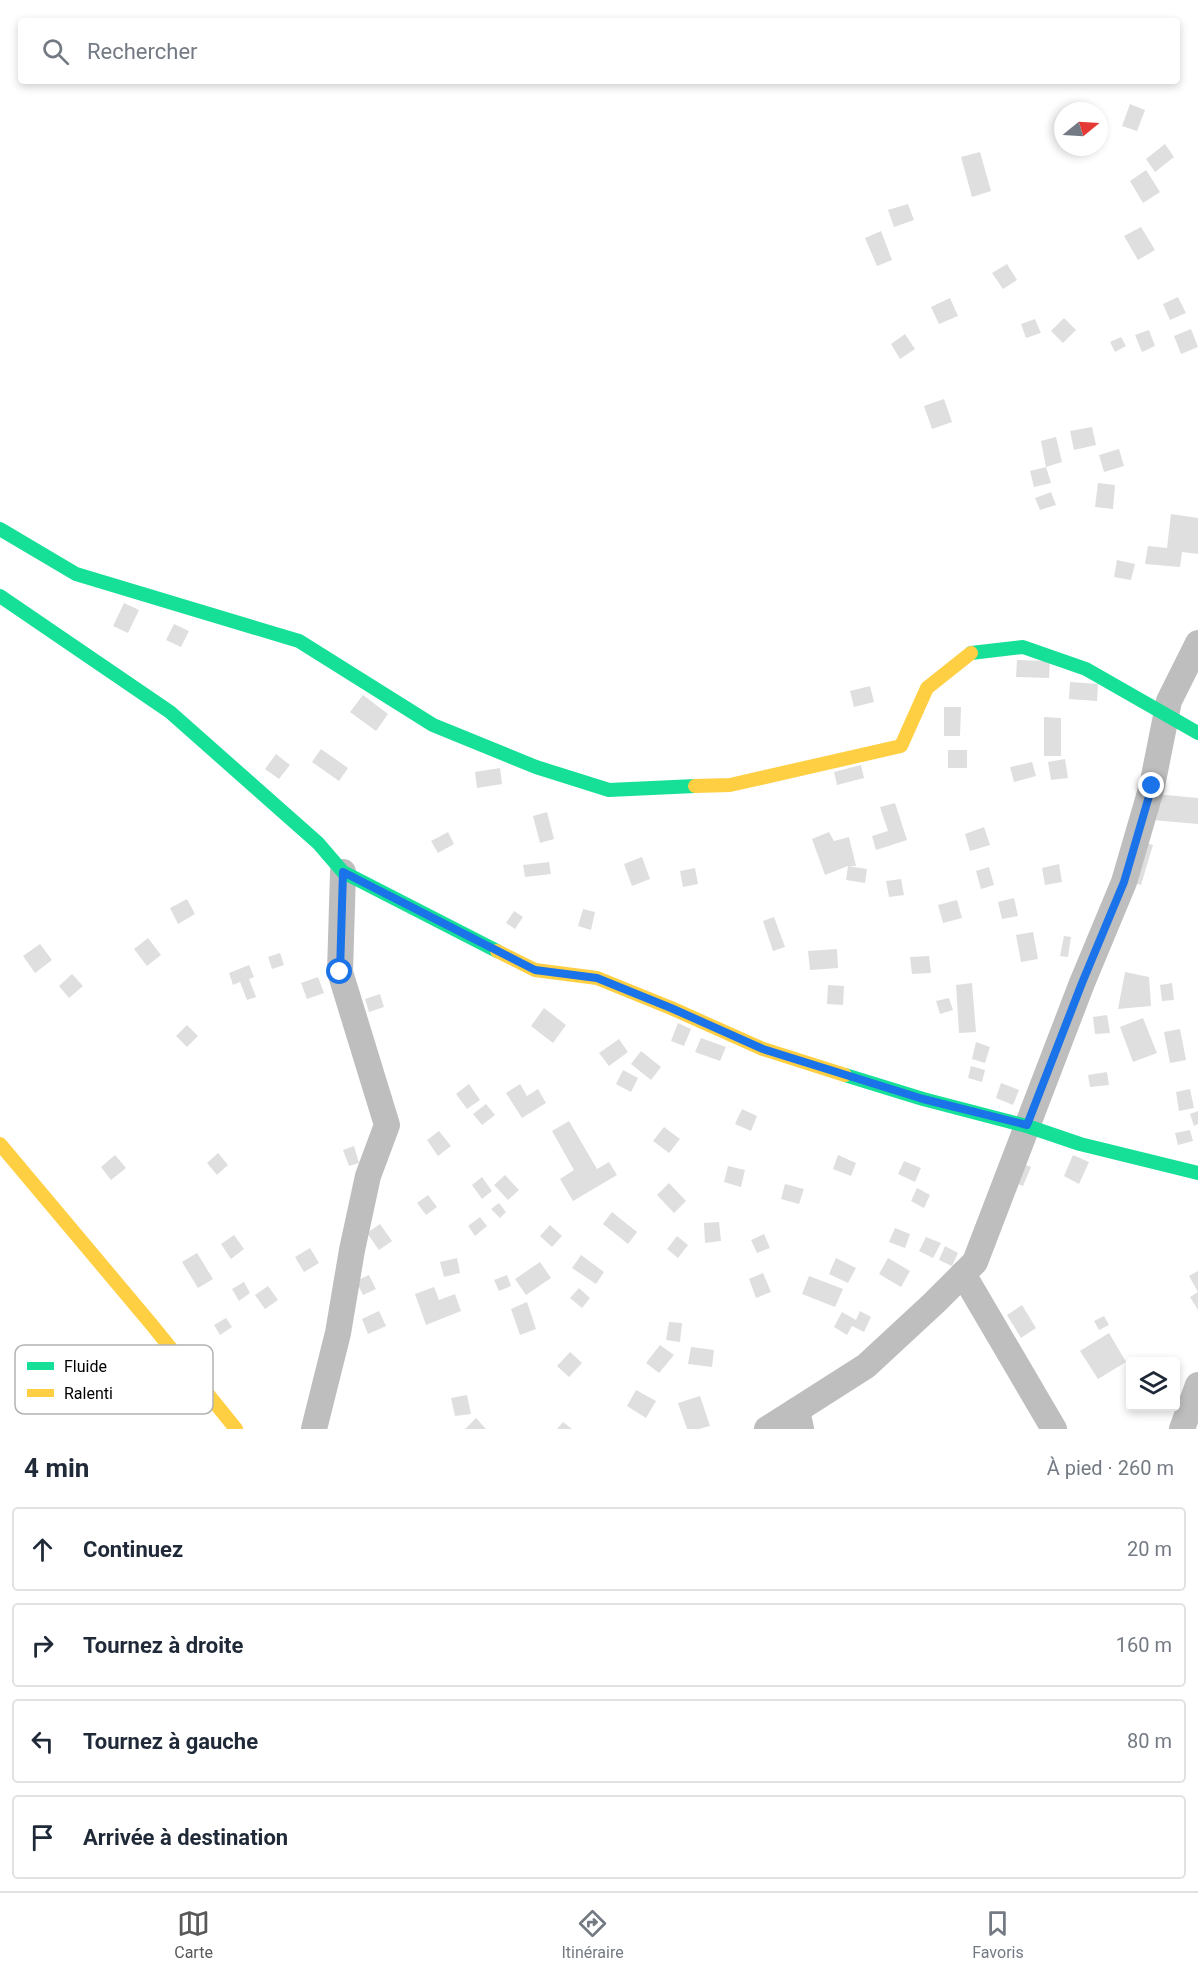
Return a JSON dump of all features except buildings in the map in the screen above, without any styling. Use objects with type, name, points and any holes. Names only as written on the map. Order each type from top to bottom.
[{"type":"street","points":[[0,529],[76,574],[299,641],[433,725],[536,767],[609,790],[730,785],[901,746],[927,688],[971,653],[1023,647],[1086,669],[1198,733]]},
{"type":"street","points":[[0,596],[170,712],[318,843],[343,872],[535,970],[597,978],[763,1049],[923,1099],[1027,1125],[1080,1144],[1198,1173]]},
{"type":"street","points":[[767,1429],[799,1419],[866,1366],[975,1262],[1082,983],[1124,882],[1152,786],[1168,701],[1198,643]]},
{"type":"street","points":[[314,1429],[338,1333],[352,1250],[368,1176],[387,1125],[340,972],[343,872]]},
{"type":"street","points":[[0,1144],[169,1345]]},
{"type":"street","points":[[963,1274],[1054,1429]]},
{"type":"street","points":[[1182,1429],[1198,1385]]},
{"type":"street","points":[[213,1400],[236,1429]]},
{"type":"traffic: fast","points":[[0,529],[76,574],[299,641],[433,725],[536,767],[609,790],[695,786]]},
{"type":"traffic: fast","points":[[0,596],[170,712],[318,843],[343,872],[497,951]]},
{"type":"traffic: fast","points":[[971,653],[1023,647],[1086,669],[1198,733]]},
{"type":"traffic: fast","points":[[845,1075],[923,1099],[1027,1126],[1080,1144],[1198,1173]]},
{"type":"traffic: slow","points":[[695,786],[730,785],[901,746],[927,688],[971,653]]},
{"type":"traffic: slow","points":[[497,951],[535,970],[597,978],[763,1049],[845,1075]]},
{"type":"traffic: slow","points":[[0,1144],[168,1345]]},
{"type":"traffic: slow","points":[[213,1401],[236,1429]]},
{"type":"route","points":[[340,972],[343,872],[535,970],[597,978],[763,1049],[923,1099],[1027,1125],[1124,882],[1152,786]]}]
